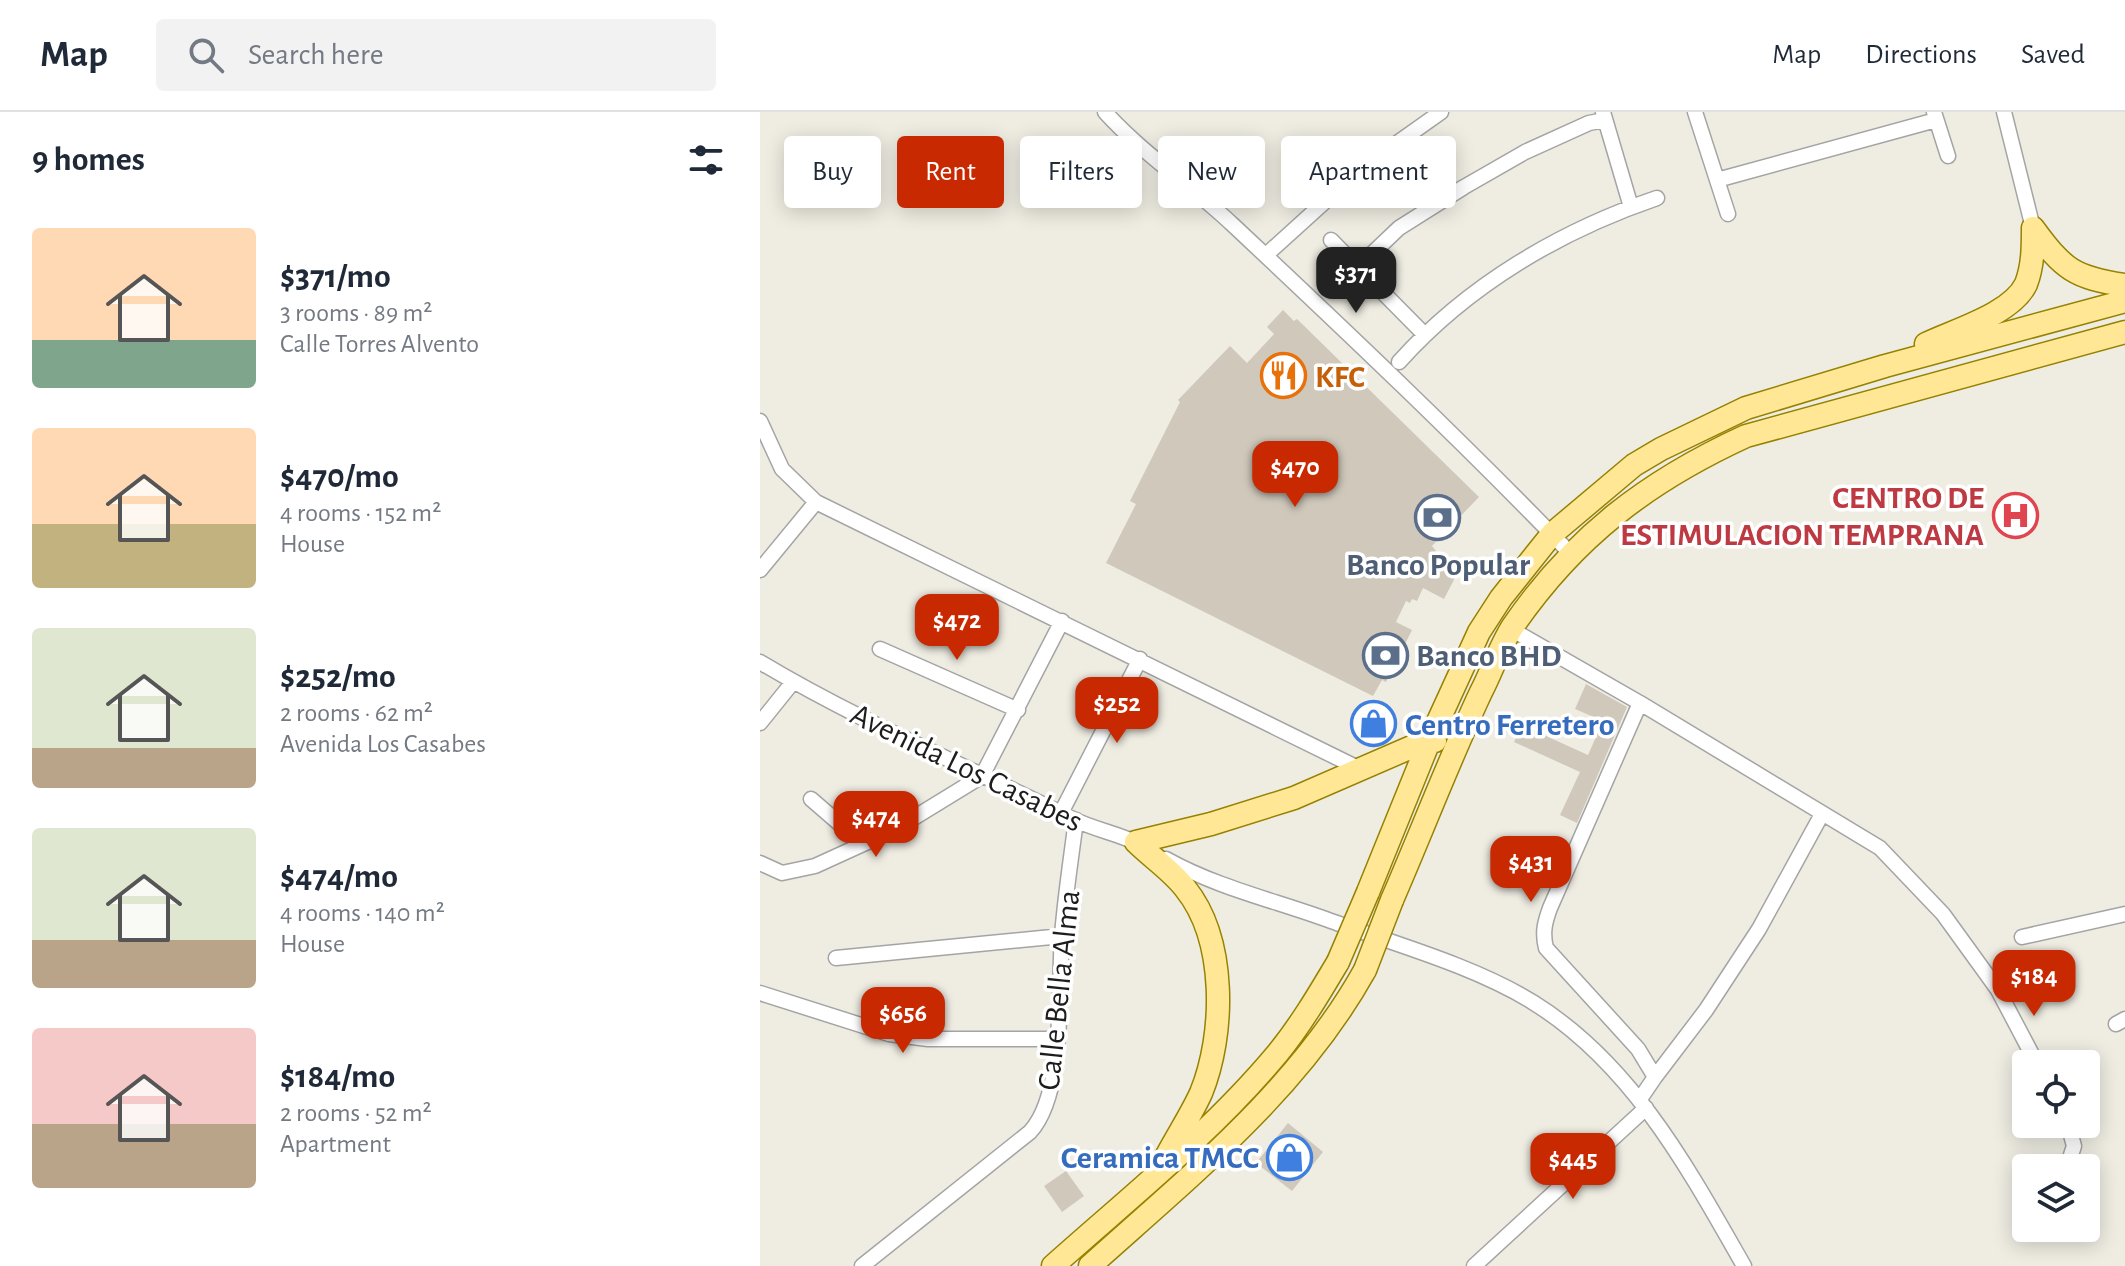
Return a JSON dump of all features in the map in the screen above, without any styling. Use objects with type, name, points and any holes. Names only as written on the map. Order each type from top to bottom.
[{"type":"main road","points":[[2033,228],[2056,259],[2077,274],[2125,285]]},
{"type":"main road","points":[[1885,366],[2009,305],[2025,286],[2032,260],[2033,228]]},
{"type":"main road","points":[[1053,1266],[1231,1105],[1277,1054],[1309,1011],[1338,962],[1430,739],[1479,632],[1501,598],[1552,534],[1634,465],[1746,408],[1885,366],[2125,301]]},
{"type":"main road","points":[[1090,1266],[1208,1159],[1294,1073],[1352,993],[1365,970],[1392,900],[1511,629],[1570,553],[1650,487],[1697,459],[1746,436],[2125,332]]},
{"type":"main road","points":[[1136,842],[1260,810],[1430,739],[1456,751]]},
{"type":"main road","points":[[1136,842],[1185,888],[1204,919],[1215,962],[1218,1017],[1210,1066],[1200,1094],[1157,1173]]},
{"type":"street","points":[[1105,112],[1125,134],[1202,196],[1266,255],[1385,368],[1570,553]]},
{"type":"street","points":[[1266,255],[1362,168],[1441,112]]},
{"type":"street","points":[[1695,112],[1728,214]]},
{"type":"street","points":[[2004,112],[2033,228]]},
{"type":"street","points":[[1358,267],[1399,228],[1586,117],[1604,116],[1631,207]]},
{"type":"street","points":[[1717,180],[1935,116],[1948,156]]},
{"type":"street","points":[[1399,362],[1424,334],[1513,265],[1559,238],[1657,198]]},
{"type":"street","points":[[1331,240],[1424,334]]},
{"type":"street","points":[[760,421],[782,469],[816,502],[1362,770]]},
{"type":"street","points":[[760,570],[816,502]]},
{"type":"street","points":[[760,863],[782,873],[815,866],[894,830],[982,776],[1062,621]]},
{"type":"street","points":[[1511,629],[1880,848],[1943,914],[1998,990],[2030,1050]]},
{"type":"street","points":[[880,649],[1018,710]]},
{"type":"street","points":[[1061,813],[1140,659]]},
{"type":"street","name":"Avenida Los Casabes","points":[[760,662],[793,682],[982,776],[1076,820],[1136,842],[1207,879],[1458,966],[1532,1001],[1591,1046],[1643,1103],[1682,1161],[1743,1266]]},
{"type":"street","points":[[760,723],[793,682]]},
{"type":"street","points":[[1640,703],[1550,908],[1543,927],[1543,938],[1546,948],[1638,1049],[1655,1077]]},
{"type":"street","points":[[811,799],[863,844]]},
{"type":"street","points":[[1474,1266],[1643,1103],[1655,1077],[1706,1010],[1759,929],[1822,814]]},
{"type":"street","name":"Calle Bella Alma","points":[[862,1266],[1041,1120],[1058,1039],[1062,936],[1076,820]]},
{"type":"street","points":[[2022,937],[2125,914]]},
{"type":"street","points":[[836,958],[1062,936]]},
{"type":"street","points":[[760,993],[889,1034],[928,1039],[1058,1039]]},
{"type":"building","points":[[1283,310],[1294,321],[1297,319],[1479,497],[1432,546],[1438,562],[1458,572],[1444,599],[1423,588],[1417,601],[1406,601],[1396,622],[1412,630],[1386,682],[1382,680],[1373,696],[1106,563],[1136,504],[1130,501],[1180,402],[1178,400],[1230,346],[1247,363],[1274,334],[1267,327]]},
{"type":"building","points":[[1586,684],[1627,707],[1577,823],[1560,815],[1580,772],[1514,742],[1522,725],[1588,755],[1603,721],[1575,709]]},
{"type":"building","points":[[1369,716],[1387,725],[1381,738],[1362,730]]},
{"type":"building","name":"Ceramica TMCC","points":[[1288,1123],[1323,1152],[1292,1191],[1256,1163]]},
{"type":"building","points":[[1066,1171],[1084,1196],[1062,1212],[1044,1186]]},
{"type":"place","name":"KFC","points":[[1284,376]]},
{"type":"place","name":"CENTRO DE ESTIMULACION TEMPRANA","points":[[2015,515]]},
{"type":"place","name":"Banco Popular","points":[[1438,517]]},
{"type":"place","name":"Banco BHD","points":[[1385,655]]},
{"type":"place","name":"Centro Ferretero","points":[[1374,724]]},
{"type":"place","name":"Ceramica TMCC","points":[[1290,1157]]}]
